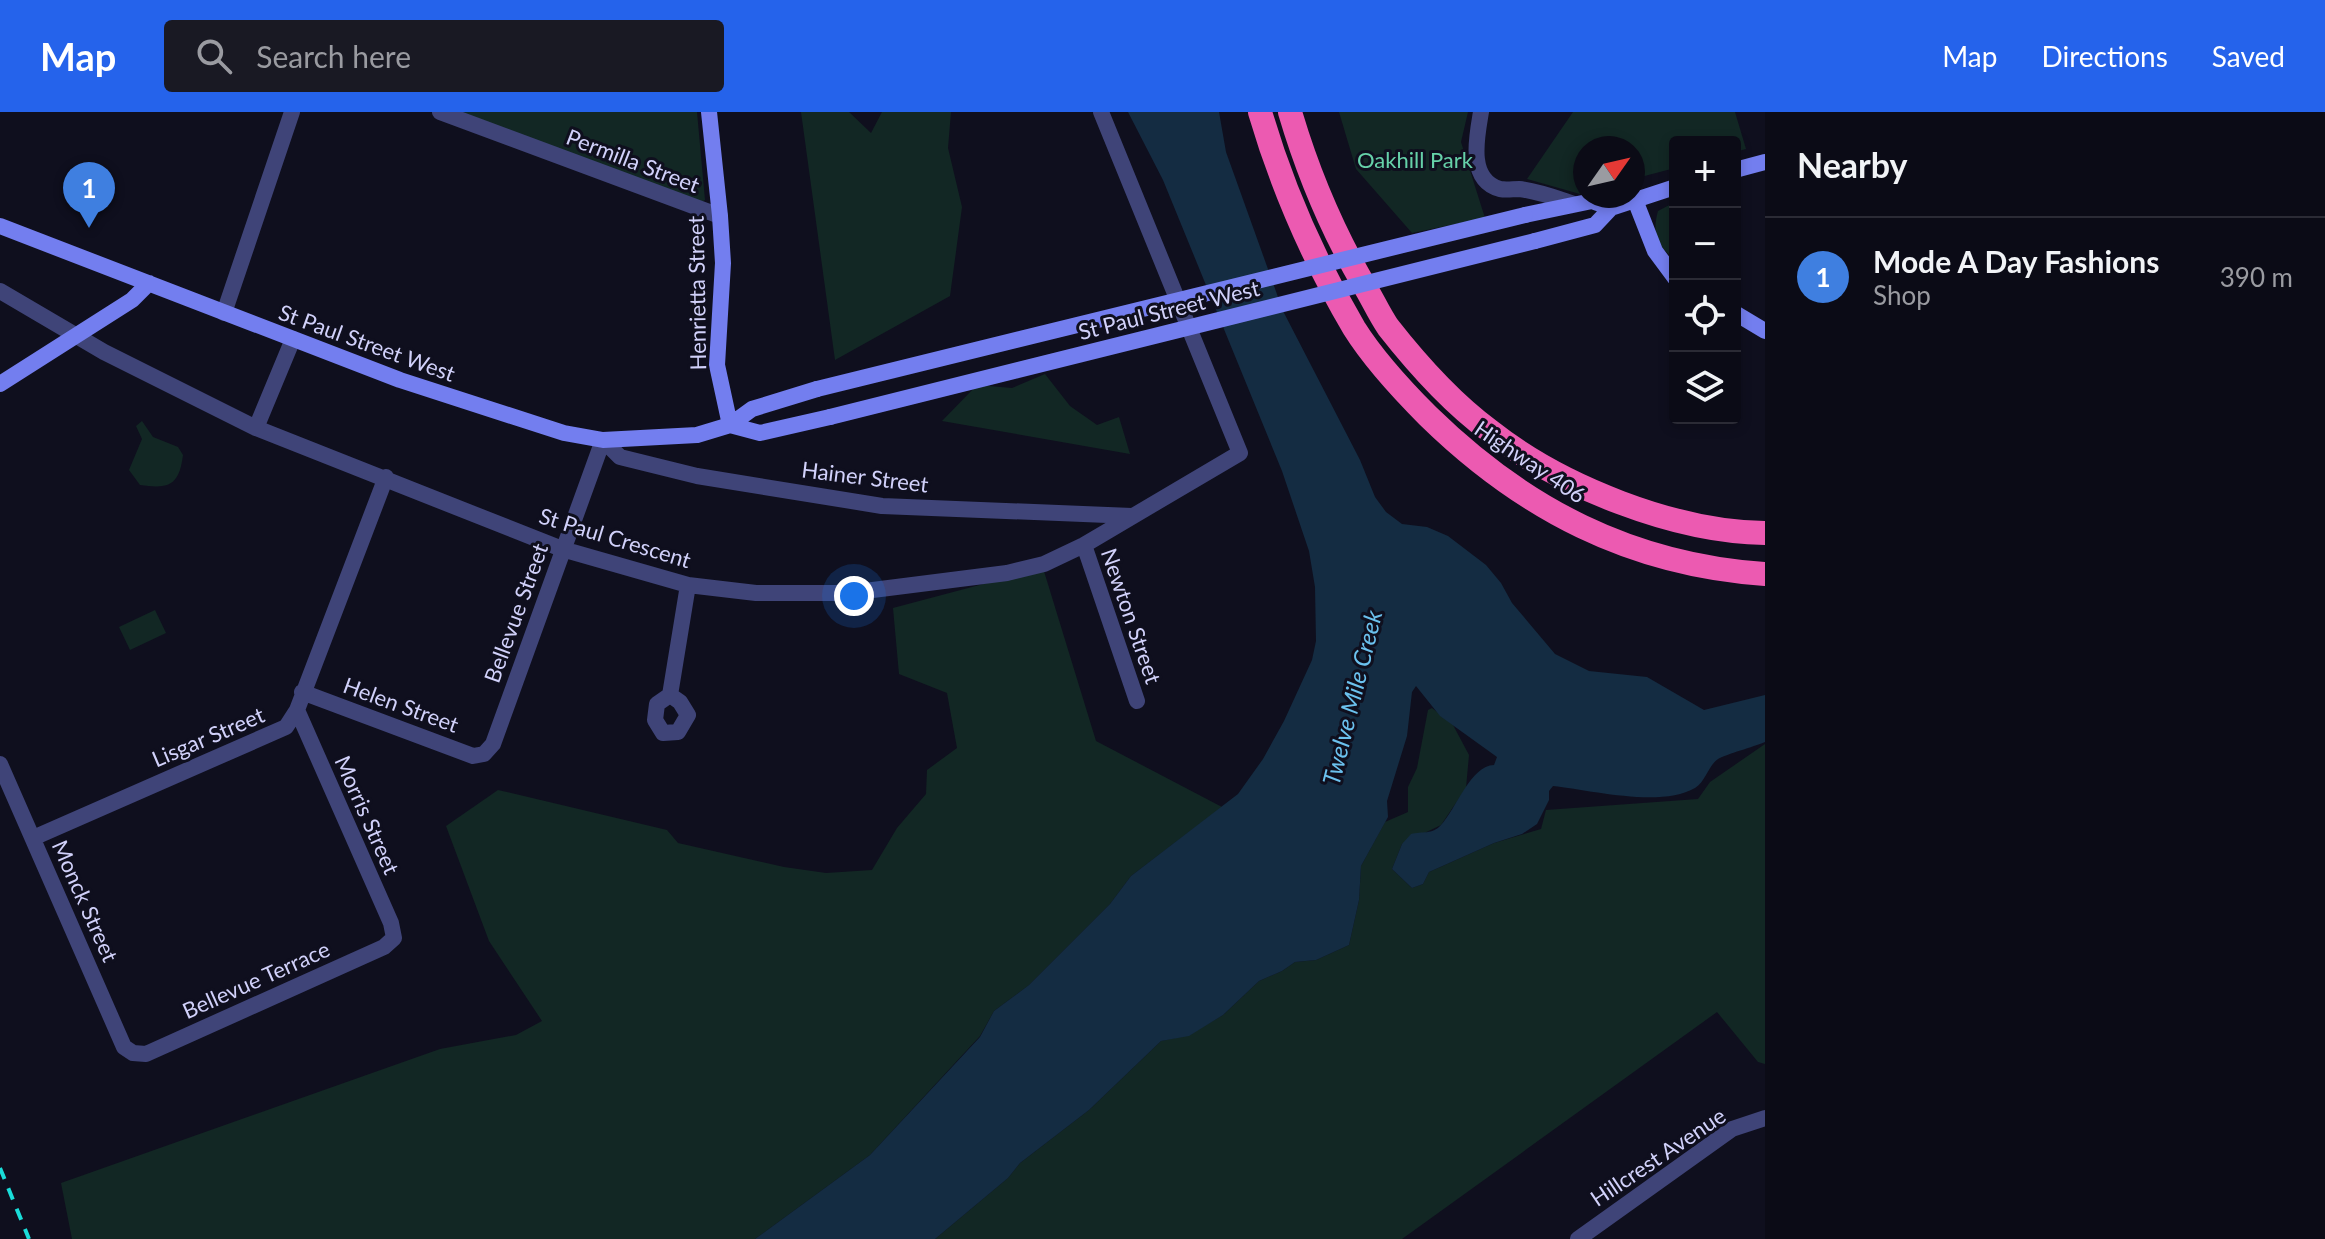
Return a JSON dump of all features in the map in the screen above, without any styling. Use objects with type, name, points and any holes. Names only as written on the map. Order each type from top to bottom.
[{"type":"highway","name":"Highway 406","points":[[1260,112],[1301,228],[1356,330],[1404,392],[1460,448],[1536,503],[1584,530],[1630,548],[1682,562],[1765,574]]},
{"type":"highway","name":"Highway 406","points":[[1290,112],[1304,158],[1338,241],[1387,325],[1451,395],[1490,432],[1537,462],[1598,494],[1669,518],[1738,533],[1765,531]]},
{"type":"main road","name":"Henrietta Street","points":[[709,112],[723,263],[717,365],[730,425]]},
{"type":"main road","points":[[1741,168],[1765,162]]},
{"type":"main road","name":"St Paul Street West","points":[[1645,197],[1669,189]]},
{"type":"main road","name":"St Paul Street West","points":[[0,226],[473,405],[543,428],[603,440],[697,435],[730,425],[752,409],[817,389],[1573,204]]},
{"type":"main road","name":"St Paul Street West","points":[[730,425],[760,433],[830,417],[1595,225],[1611,208]]},
{"type":"main road","points":[[1638,208],[1655,251],[1669,270]]},
{"type":"main road","points":[[0,384],[132,300],[149,283]]},
{"type":"main road","points":[[1741,317],[1765,331]]},
{"type":"street","points":[[224,313],[292,112]]},
{"type":"street","name":"Permilla Street","points":[[440,112],[720,216]]},
{"type":"street","name":"St Paul Crescent","points":[[0,291],[77,337],[256,428],[562,549],[688,585],[756,593],[849,593],[1007,573],[1044,564],[1084,545],[1240,453],[1101,112]]},
{"type":"street","points":[[1481,112],[1475,145],[1478,167],[1486,181],[1500,189],[1521,189],[1573,204]]},
{"type":"street","points":[[256,428],[293,339]]},
{"type":"street","name":"Hainer Street","points":[[603,440],[620,457],[697,476],[882,506],[1132,516]]},
{"type":"street","name":"Bellevue Street","points":[[484,754],[493,744],[603,440]]},
{"type":"street","name":"Lisgar Street","points":[[33,838],[286,727],[297,710],[386,477]]},
{"type":"street","name":"Newton Street","points":[[1084,545],[1137,701]]},
{"type":"street","points":[[670,695],[688,585]]},
{"type":"street","name":"Helen Street","points":[[302,692],[473,756],[484,754]]},
{"type":"street","name":"Morris Street","points":[[297,710],[391,923],[394,938]]},
{"type":"street","name":"Monck Street","points":[[0,764],[124,1047],[133,1053]]},
{"type":"street","name":"Bellevue Terrace","points":[[133,1053],[146,1054],[384,947],[394,938]]},
{"type":"street","name":"Hillcrest Avenue","points":[[1578,1239],[1732,1129],[1765,1118]]},
{"type":"green space","points":[[459,112],[697,112],[705,200],[700,203]]},
{"type":"green space","points":[[801,112],[849,112],[871,133],[882,112],[951,112],[948,148],[962,207],[950,296],[835,360]]},
{"type":"green space","name":"Oakhill Park","points":[[1339,112],[1468,112],[1461,142],[1485,218],[1412,233],[1356,169]]},
{"type":"green space","points":[[1573,112],[1735,112],[1746,149],[1741,150],[1741,136],[1669,136],[1669,170],[1645,176],[1645,136],[1573,136],[1573,192],[1527,179]]},
{"type":"green space","points":[[1669,205],[1669,254],[1657,238],[1655,226],[1658,211]]},
{"type":"green space","points":[[1045,374],[1070,406],[1097,425],[1119,417],[1130,454],[942,421],[977,385],[1012,388]]},
{"type":"green space","points":[[142,421],[153,437],[178,447],[183,455],[179,473],[171,483],[140,485],[129,470],[142,439],[136,426]]},
{"type":"green space","points":[[1043,568],[1096,741],[1222,807],[1131,876],[1110,904],[1028,986],[994,1011],[980,1036],[870,1155],[755,1239],[72,1239],[61,1183],[440,1049],[516,1035],[542,1021],[489,941],[446,826],[498,790],[667,830],[678,843],[784,867],[826,873],[872,870],[897,828],[926,794],[927,770],[957,748],[947,693],[899,674],[893,608]]},
{"type":"green space","points":[[155,610],[166,633],[130,650],[119,627]]},
{"type":"green space","points":[[1432,708],[1453,725],[1469,755],[1466,788],[1441,825],[1402,844],[1392,869],[1412,888],[1423,884],[1429,872],[1494,843],[1541,829],[1546,810],[1698,799],[1710,782],[1765,744],[1765,1064],[1758,1062],[1717,1012],[1402,1239],[935,1239],[1008,1178],[1020,1163],[1089,1110],[1161,1041],[1189,1035],[1223,1015],[1259,981],[1295,962],[1316,960],[1349,945],[1359,900],[1361,866],[1385,822],[1408,812],[1408,787],[1417,768],[1428,710]]},
{"type":"water","name":"Twelve Mile Creek","points":[[1128,112],[1219,112],[1226,152],[1283,311],[1360,460],[1375,497],[1386,512],[1402,524],[1427,527],[1448,536],[1486,565],[1512,603],[1555,654],[1589,671],[1647,677],[1704,710],[1765,695],[1765,742],[1718,759],[1699,785],[1681,794],[1645,797],[1553,786],[1537,824],[1522,834],[1429,872],[1423,884],[1412,888],[1392,869],[1402,844],[1411,834],[1438,828],[1471,780],[1478,772],[1494,765],[1497,757],[1440,716],[1416,686],[1412,692],[1407,736],[1387,801],[1388,817],[1361,866],[1359,900],[1349,945],[1316,960],[1295,962],[1259,981],[1223,1015],[1189,1036],[1161,1041],[1089,1110],[1020,1163],[1008,1178],[935,1239],[755,1239],[870,1155],[980,1037],[994,1011],[1029,985],[1110,904],[1131,876],[1238,794],[1263,759],[1284,721],[1312,660],[1316,641],[1315,587],[1309,551],[1282,471],[1163,180]]},
{"type":"railway","points":[[0,1168],[29,1239]]},
{"type":"place","name":"Mode A Day Fashions","points":[[89,228]]}]
